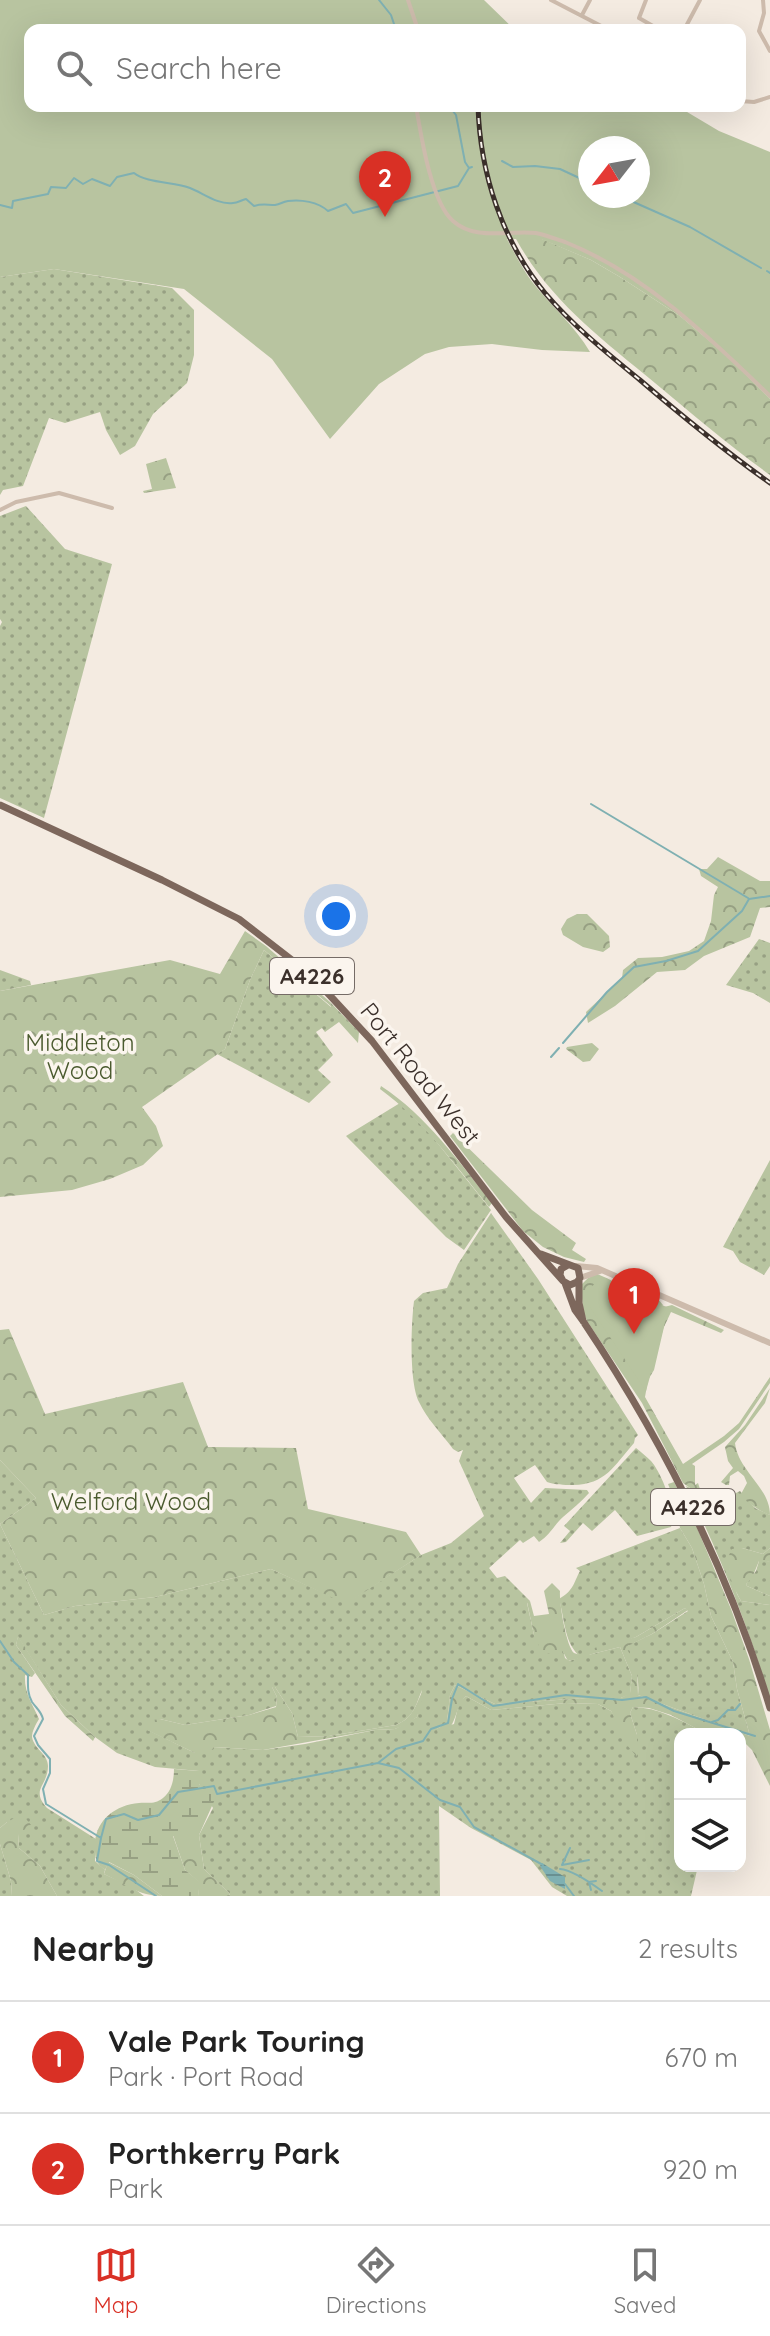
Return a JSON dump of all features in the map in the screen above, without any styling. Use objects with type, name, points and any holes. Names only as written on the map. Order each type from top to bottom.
[{"type":"main road","name":"Port Road West","points":[[0,805],[239,919],[310,974],[372,1041],[506,1217],[564,1282]]},
{"type":"main road","name":"Port Road West","points":[[538,1253],[572,1265]]},
{"type":"main road","name":"A4226","points":[[572,1265],[581,1273],[579,1303],[583,1321]]},
{"type":"main road","points":[[572,1265],[561,1269],[560,1275],[570,1285],[580,1279]]},
{"type":"main road","name":"A4226","points":[[564,1282],[578,1316],[633,1398],[693,1508],[741,1620],[770,1708]]},
{"type":"street","points":[[408,0],[416,24]]},
{"type":"street","points":[[551,0],[598,24]]},
{"type":"street","points":[[582,15],[590,0]]},
{"type":"street","points":[[646,0],[639,18],[650,24]]},
{"type":"street","points":[[687,24],[700,0]]},
{"type":"street","points":[[763,0],[764,13],[759,31],[770,51]]},
{"type":"street","points":[[746,101],[770,97]]},
{"type":"street","points":[[417,112],[434,188],[451,220],[468,232],[538,234],[565,242],[612,265],[710,338],[770,396]]},
{"type":"street","points":[[0,510],[16,502],[59,493],[112,508]]},
{"type":"street","points":[[572,1265],[592,1267],[770,1343]]},
{"type":"street","points":[[580,1279],[600,1271]]},
{"type":"green space","points":[[0,0],[484,0],[509,24],[24,24],[24,112],[687,112],[719,131],[770,152],[770,399],[727,356],[680,316],[620,277],[591,260],[541,239],[507,239],[533,283],[590,352],[492,344],[449,347],[425,354],[379,384],[330,439],[272,359],[184,289],[54,269],[0,277]]},
{"type":"green space","points":[[516,239],[542,239],[591,260],[680,316],[727,356],[770,399],[770,475],[578,318],[545,282]]},
{"type":"green space","points":[[54,269],[172,288],[194,310],[194,355],[187,383],[153,414],[135,446],[120,455],[100,412],[65,423],[49,418],[23,486],[3,490],[0,495],[0,277]]},
{"type":"green space","points":[[166,458],[176,488],[144,493],[152,489],[146,464]]},
{"type":"green space","points":[[26,506],[65,549],[112,564],[44,818],[0,798],[0,516]]},
{"type":"green space","points":[[718,857],[760,881],[770,881],[770,907],[760,908],[750,937],[704,956],[685,970],[657,972],[588,1023],[586,1012],[622,978],[623,970],[638,958],[689,951],[704,941],[718,887],[701,876],[699,869],[707,869]]},
{"type":"green space","points":[[577,914],[587,914],[609,936],[610,947],[603,952],[583,947],[563,935],[561,929],[567,919]]},
{"type":"green space","name":"Middleton Wood","points":[[245,931],[266,946],[332,1007],[264,950],[225,1049],[142,1107],[156,1126],[163,1146],[143,1165],[72,1190],[0,1197],[0,991],[170,960],[220,974]]},
{"type":"green space","points":[[759,939],[770,943],[770,1003],[753,993],[726,985]]},
{"type":"green space","points":[[264,950],[331,1007],[330,1002],[359,1032],[358,1043],[339,1022],[325,1032],[322,1028],[316,1032],[333,1055],[318,1070],[331,1082],[309,1103],[217,1054],[225,1049]]},
{"type":"green space","points":[[0,970],[30,981],[31,985],[0,991]]},
{"type":"green space","points":[[592,1043],[599,1049],[590,1061],[583,1062],[566,1049],[567,1047]]},
{"type":"green space","points":[[381,1086],[413,1111],[441,1140],[492,1203],[489,1207],[438,1144],[411,1115],[380,1089]]},
{"type":"green space","points":[[400,1103],[431,1135],[491,1210],[464,1250],[446,1237],[346,1136]]},
{"type":"green space","points":[[453,1133],[532,1210],[576,1243],[572,1250],[586,1259],[584,1262],[543,1247],[523,1231],[450,1136]]},
{"type":"green space","points":[[770,1160],[770,1266],[764,1275],[740,1262],[733,1251],[723,1247]]},
{"type":"green space","points":[[491,1213],[538,1279],[638,1435],[614,1467],[594,1481],[573,1485],[550,1483],[535,1465],[514,1478],[531,1503],[545,1488],[587,1490],[589,1493],[539,1542],[534,1536],[523,1543],[520,1540],[489,1568],[497,1578],[505,1576],[530,1601],[527,1603],[534,1635],[563,1650],[569,1661],[581,1657],[568,1638],[559,1599],[572,1586],[580,1571],[576,1568],[680,1528],[692,1548],[711,1616],[733,1662],[750,1736],[746,1735],[746,1728],[728,1728],[638,1695],[636,1670],[625,1647],[688,1611],[685,1608],[636,1637],[588,1655],[620,1647],[632,1676],[630,1694],[621,1698],[495,1704],[455,1685],[450,1695],[447,1722],[437,1729],[454,1724],[459,1703],[466,1696],[491,1710],[566,1703],[598,1704],[611,1711],[618,1722],[637,1735],[630,1713],[633,1707],[659,1712],[695,1728],[674,1728],[674,1872],[697,1872],[691,1896],[567,1896],[552,1887],[531,1860],[471,1828],[439,1806],[440,1896],[230,1896],[204,1869],[199,1835],[213,1808],[199,1784],[199,1771],[155,1767],[117,1753],[95,1737],[61,1705],[18,1637],[16,1645],[35,1673],[32,1677],[25,1675],[25,1681],[39,1719],[32,1737],[48,1766],[40,1792],[42,1802],[96,1839],[95,1861],[105,1870],[104,1874],[144,1896],[57,1896],[40,1866],[19,1848],[18,1834],[7,1822],[0,1828],[0,1524],[44,1615],[75,1606],[155,1597],[271,1569],[346,1603],[421,1555],[451,1543],[484,1516],[459,1461],[463,1450],[458,1452],[453,1449],[430,1420],[419,1402],[414,1381],[414,1301],[423,1293],[447,1288],[458,1264]],"holes":[[[272,1687],[292,1713],[298,1737],[329,1736],[396,1725],[410,1715],[422,1690],[417,1717],[395,1729],[305,1744],[263,1750],[213,1747],[195,1753],[148,1730],[160,1719],[185,1725],[249,1715],[276,1706],[277,1697]]]},
{"type":"green space","points":[[597,1274],[658,1299],[663,1305],[660,1308],[672,1305],[724,1330],[721,1333],[671,1312],[664,1327],[645,1397],[683,1464],[739,1423],[770,1377],[770,1383],[739,1429],[692,1464],[695,1466],[695,1485],[698,1483],[700,1489],[693,1490],[683,1483],[642,1403],[587,1321],[581,1285]]},
{"type":"green space","points":[[602,1280],[669,1308],[646,1391],[590,1307],[587,1293]]},
{"type":"green space","name":"Welford Wood","points":[[9,1329],[45,1414],[183,1382],[208,1447],[296,1448],[308,1509],[406,1532],[421,1555],[346,1604],[271,1569],[155,1597],[75,1606],[44,1615],[0,1524],[36,1498],[0,1460],[0,1330]]},
{"type":"green space","points":[[770,1388],[765,1403],[735,1443],[742,1462],[765,1496],[770,1515],[741,1494],[747,1483],[738,1471],[730,1476],[729,1485],[721,1482],[733,1468],[725,1447],[745,1425]]},
{"type":"green space","points":[[636,1448],[655,1466],[664,1483],[672,1512],[671,1527],[637,1536],[615,1510],[592,1531],[583,1523],[566,1542],[560,1543],[570,1531],[564,1526]]},
{"type":"green space","points":[[0,1460],[36,1498],[0,1524]]},
{"type":"green space","points":[[674,1482],[695,1523],[749,1659],[770,1730],[770,1786],[746,1744],[746,1735],[750,1736],[733,1662],[711,1616],[704,1584],[692,1548],[680,1528],[676,1504],[668,1484]]},
{"type":"green space","points":[[686,1486],[707,1499],[725,1490],[740,1491],[755,1508],[770,1515],[770,1548],[763,1554],[742,1548],[729,1567],[741,1601],[770,1605],[770,1699],[732,1591]]},
{"type":"green space","points":[[742,1548],[763,1554],[770,1548],[770,1562],[759,1561],[746,1584],[770,1596],[770,1605],[741,1601],[735,1590],[729,1572],[729,1555],[732,1549]]},
{"type":"green space","points":[[759,1561],[770,1562],[770,1596],[746,1584]]},
{"type":"green space","points":[[552,1583],[560,1591],[568,1642],[581,1658],[568,1661],[562,1650],[543,1655],[534,1635],[527,1602],[530,1601],[534,1616],[549,1614],[544,1591]]},
{"type":"green space","points":[[685,1608],[688,1610],[626,1647],[637,1668],[638,1695],[728,1728],[695,1728],[671,1715],[633,1707],[630,1713],[637,1735],[637,1757],[627,1745],[611,1711],[598,1704],[566,1703],[491,1710],[466,1696],[449,1729],[438,1735],[437,1729],[447,1722],[450,1695],[455,1685],[495,1704],[621,1698],[630,1693],[632,1676],[620,1647],[588,1655],[583,1651],[636,1637]]},
{"type":"green space","points":[[18,1636],[61,1705],[95,1737],[93,1741],[65,1716],[16,1645]]},
{"type":"green space","points":[[271,1685],[292,1713],[298,1737],[329,1736],[396,1725],[410,1715],[425,1691],[417,1717],[395,1729],[263,1750],[214,1747],[209,1753],[195,1753],[147,1730],[153,1720],[185,1725],[249,1715],[276,1707],[277,1697]]},
{"type":"green space","points":[[174,1769],[199,1771],[199,1784],[203,1789],[213,1787],[216,1797],[199,1835],[173,1836],[185,1870],[200,1882],[198,1896],[162,1896],[134,1875],[109,1862],[105,1870],[96,1858],[95,1842],[104,1820],[123,1807],[163,1798],[172,1785]]},
{"type":"green space","points":[[22,1814],[31,1825],[18,1834],[19,1848],[40,1866],[57,1896],[12,1896],[0,1844],[0,1828]]},
{"type":"green space","points":[[173,1835],[199,1835],[204,1869],[230,1896],[198,1896],[199,1882],[185,1870]]},
{"type":"green space","points":[[0,1844],[11,1881],[12,1896],[0,1896]]},
{"type":"green space","points":[[108,1862],[134,1875],[162,1896],[139,1892],[104,1874]]},
{"type":"water","points":[[542,1863],[565,1877],[565,1889],[550,1881],[540,1866]]},
{"type":"waterway","points":[[379,0],[394,24]]},
{"type":"waterway","points":[[454,112],[469,168]]},
{"type":"waterway","points":[[502,161],[513,167],[560,169],[578,177]]},
{"type":"waterway","points":[[0,205],[12,208],[13,201],[48,194],[51,187],[66,188],[74,178],[83,184],[92,179],[110,186],[117,177],[134,173],[146,179],[190,188],[227,203],[246,199],[254,206],[298,200],[314,203],[328,211],[346,204],[353,213],[458,186],[472,167]]},
{"type":"waterway","points":[[647,208],[690,227],[761,268]]},
{"type":"waterway","points":[[591,804],[748,898]]},
{"type":"waterway","points":[[563,1043],[607,992],[634,967],[698,951],[742,911],[749,899],[770,896]]},
{"type":"waterway","points":[[551,1057],[559,1048]]},
{"type":"waterway","points":[[0,1641],[14,1662],[28,1675],[29,1695],[43,1719],[34,1736],[50,1759],[50,1773],[43,1789],[46,1804],[101,1838],[97,1861],[109,1865],[156,1896]]},
{"type":"waterway","points":[[101,1838],[106,1819],[124,1814],[138,1820],[159,1815],[178,1792],[214,1786],[217,1794],[378,1763],[396,1749],[423,1741],[431,1729],[448,1723],[458,1684],[493,1706],[566,1695],[622,1700],[646,1697],[674,1711],[755,1736]]},
{"type":"waterway","points":[[712,1722],[740,1704]]},
{"type":"waterway","points":[[378,1763],[399,1768],[440,1800],[460,1807],[474,1827],[543,1865]]},
{"type":"waterway","points":[[562,1865],[570,1848]]},
{"type":"waterway","points":[[562,1865],[589,1860]]},
{"type":"waterway","points":[[560,1869],[576,1874],[602,1891]]},
{"type":"waterway","points":[[591,1890],[589,1882],[596,1881]]},
{"type":"waterway","points":[[565,1884],[574,1896]]},
{"type":"railway","points":[[478,112],[483,156],[496,205],[517,251],[545,293],[603,349],[770,483]]},
{"type":"place","name":"Porthkerry Park","points":[[385,217]]},
{"type":"place","name":"Vale Park Touring","points":[[634,1334]]}]
